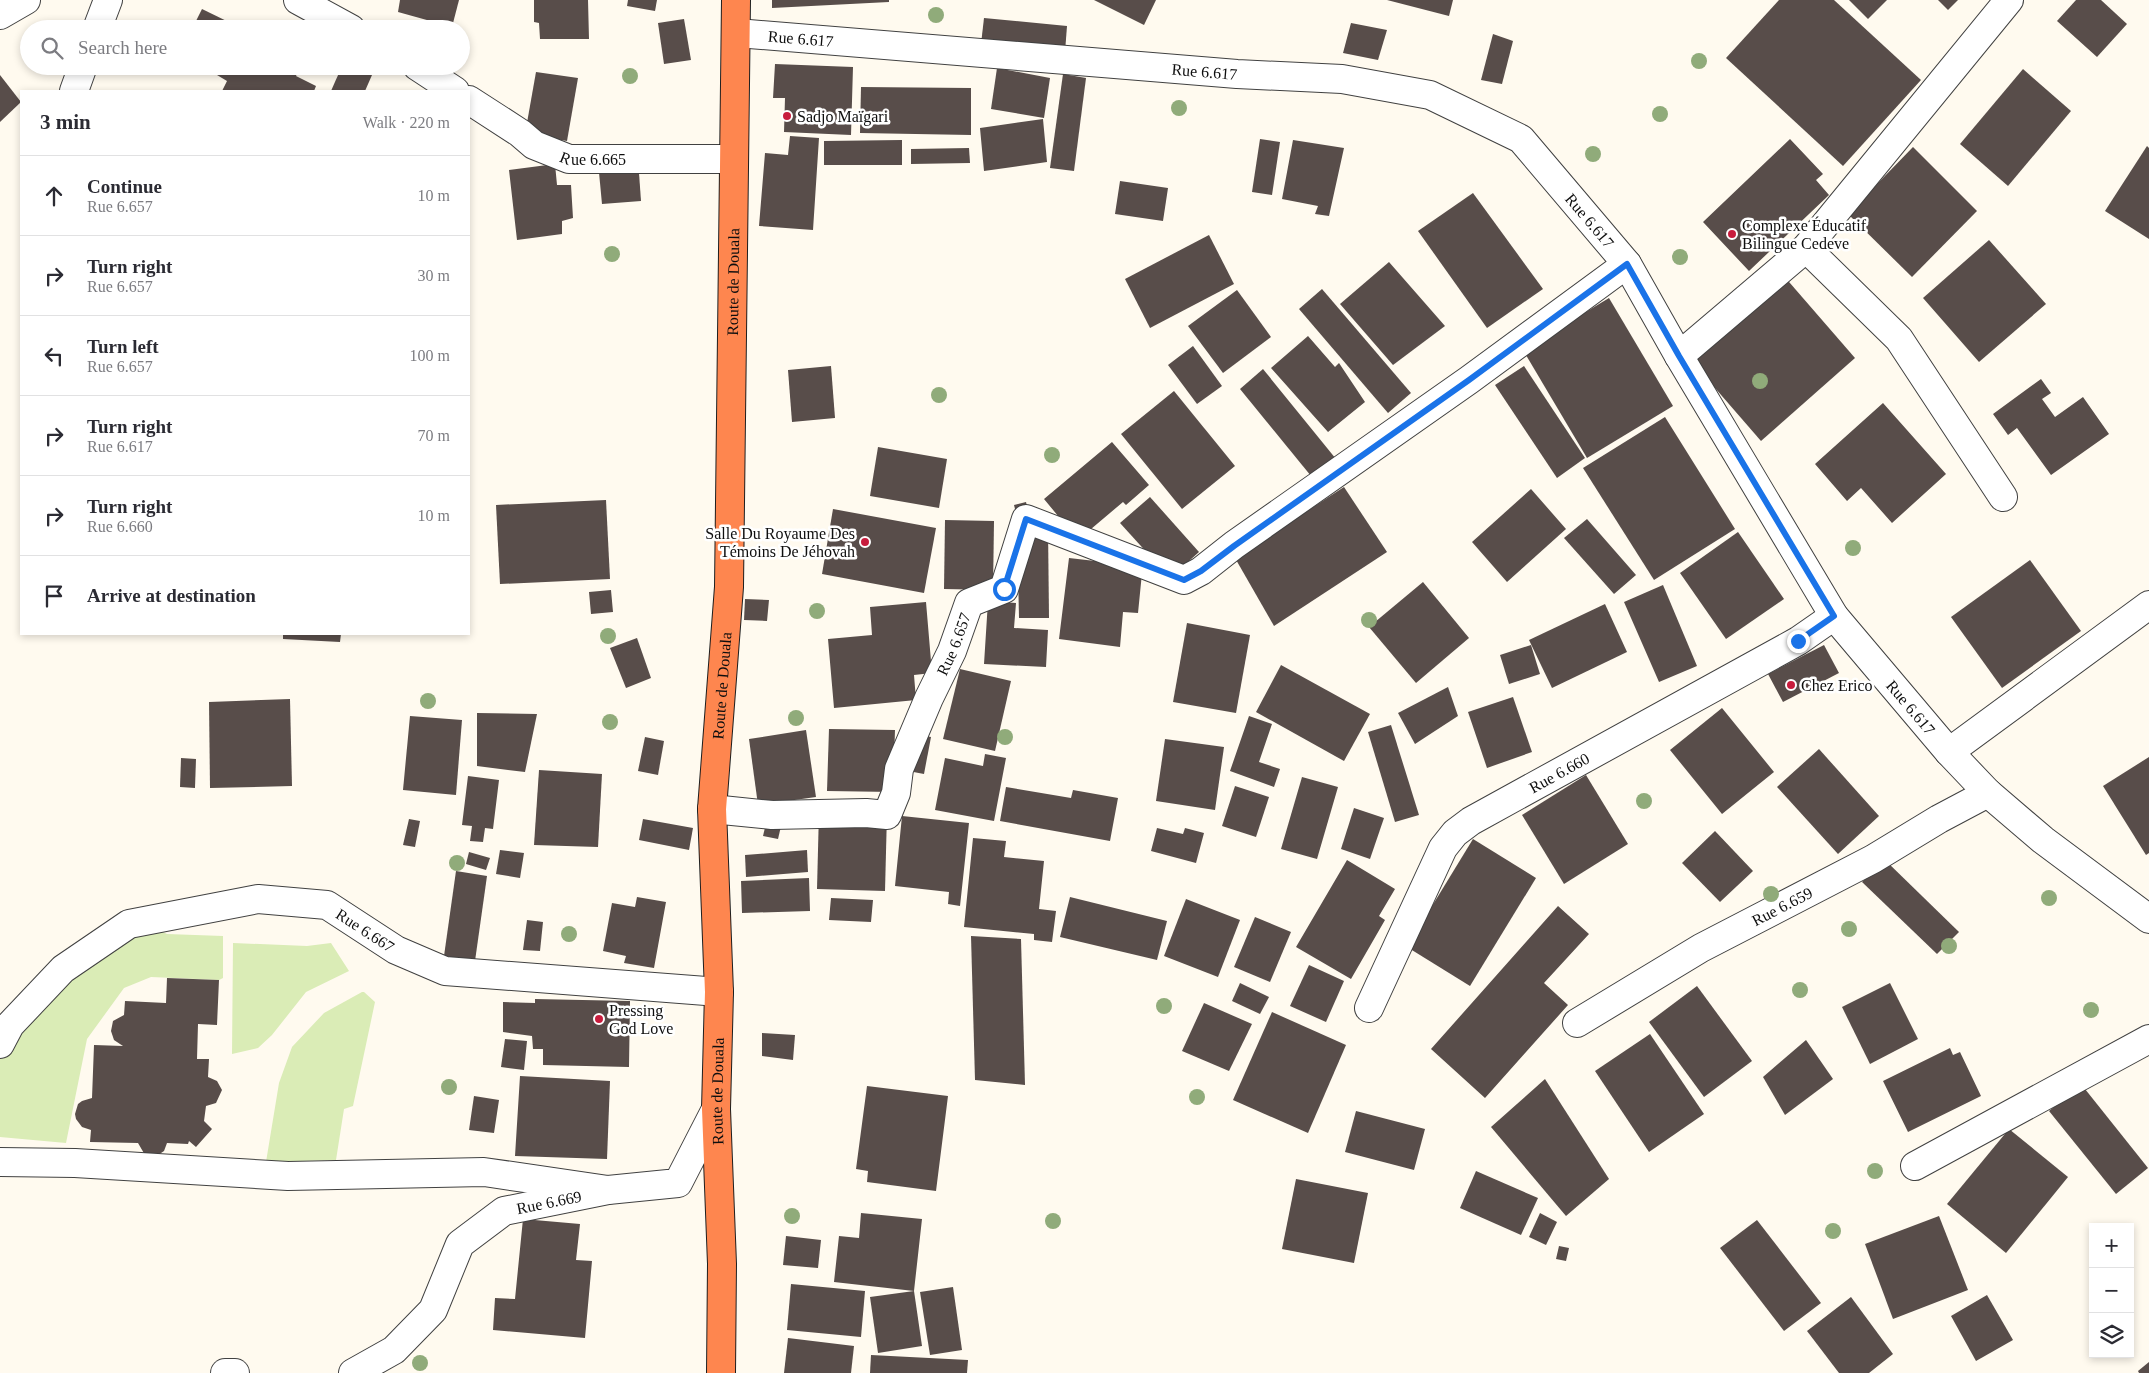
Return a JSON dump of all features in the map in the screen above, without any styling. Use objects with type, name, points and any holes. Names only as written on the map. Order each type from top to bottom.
[{"type":"highway","name":"Route de Douala","points":[[721,1373],[722,1264],[716,1109],[719,992],[712,809],[729,587],[736,0]]},
{"type":"street","points":[[0,15],[26,0]]},
{"type":"street","points":[[100,20],[108,0]]},
{"type":"street","points":[[298,0],[335,20]]},
{"type":"street","points":[[1679,356],[1806,248],[2009,0]]},
{"type":"street","name":"Rue 6.617","points":[[737,33],[1237,74],[1342,79],[1430,95],[1521,139],[1627,264],[1679,356],[1834,616],[1949,752],[1988,794],[2042,840],[2149,919]]},
{"type":"street","points":[[74,90],[80,75]]},
{"type":"street","points":[[431,75],[453,90]]},
{"type":"street","name":"Rue 6.665","points":[[470,101],[520,133],[534,145],[569,159],[734,159]]},
{"type":"street","points":[[1806,248],[1900,339],[2003,497]]},
{"type":"street","name":"Rue 6.657","points":[[712,809],[772,815],[866,812],[887,815],[896,793],[899,769],[929,698],[952,651],[969,603],[1004,589],[1026,519],[1184,580],[1201,571],[1469,380],[1627,264]]},
{"type":"street","points":[[1949,752],[2149,605]]},
{"type":"street","name":"Rue 6.660","points":[[1369,1008],[1443,848],[1455,833],[1471,820],[1798,641],[1834,616]]},
{"type":"street","name":"Rue 6.659","points":[[1577,1023],[1701,948],[1873,859],[1939,819],[1988,794]]},
{"type":"street","name":"Rue 6.667","points":[[0,1044],[10,1025],[63,969],[129,924],[258,899],[327,904],[396,950],[445,971],[719,992]]},
{"type":"street","points":[[1915,1166],[2149,1038]]},
{"type":"street","name":"Rue 6.669","points":[[353,1373],[394,1350],[432,1310],[460,1244],[504,1211],[608,1190],[678,1183],[716,1109]]},
{"type":"street","points":[[0,1162],[75,1163],[288,1176],[484,1172],[608,1190]]},
{"type":"street","points":[[225,1372],[235,1373]]},
{"type":"green space","points":[[160,922],[163,932],[167,934],[223,936],[223,978],[219,980],[151,977],[124,988],[87,1039],[66,1143],[0,1137],[0,1058],[64,981],[115,940]]},
{"type":"green space","points":[[233,943],[307,946],[331,943],[349,971],[306,992],[272,1035],[258,1048],[232,1054]]},
{"type":"green space","points":[[362,992],[375,1002],[353,1106],[344,1109],[336,1160],[266,1162],[279,1083],[292,1047],[324,1013]]},
{"type":"building","points":[[400,0],[459,0],[454,20],[427,20],[398,12]]},
{"type":"building","points":[[534,0],[588,0],[589,39],[540,39],[539,23],[534,22]]},
{"type":"building","points":[[628,0],[657,0],[655,11],[627,6]]},
{"type":"building","points":[[772,0],[889,0],[889,2],[772,8]]},
{"type":"building","points":[[1094,0],[1156,0],[1144,25]]},
{"type":"building","points":[[1387,0],[1453,0],[1449,16]]},
{"type":"building","points":[[1779,0],[1834,0],[1921,80],[1843,166],[1726,58]]},
{"type":"building","points":[[1849,0],[1887,0],[1868,19]]},
{"type":"building","points":[[1938,0],[1958,0],[1948,10]]},
{"type":"building","points":[[2076,0],[2101,0],[2127,24],[2097,57],[2057,21]]},
{"type":"building","points":[[202,9],[225,20],[196,20]]},
{"type":"building","points":[[984,18],[1067,26],[1065,52],[981,44]]},
{"type":"building","points":[[684,19],[691,60],[664,64],[658,23]]},
{"type":"building","points":[[1351,23],[1387,30],[1378,60],[1343,53]]},
{"type":"building","points":[[1493,34],[1513,41],[1502,84],[1481,80]]},
{"type":"building","points":[[775,64],[853,67],[851,135],[784,132],[785,98],[773,98]]},
{"type":"building","points":[[997,68],[1050,78],[1044,118],[991,109]]},
{"type":"building","points":[[2023,69],[2071,111],[2008,186],[1960,144]]},
{"type":"building","points":[[536,72],[578,78],[567,141],[525,134]]},
{"type":"building","points":[[1063,74],[1086,78],[1074,171],[1050,168]]},
{"type":"building","points":[[0,75],[20,103],[0,122]]},
{"type":"building","points":[[217,75],[296,75],[316,86],[314,90],[222,90],[227,81]]},
{"type":"building","points":[[338,75],[372,75],[365,90],[331,90]]},
{"type":"building","points":[[861,87],[971,88],[971,135],[860,133]]},
{"type":"building","points":[[1043,119],[1047,162],[984,171],[980,128]]},
{"type":"building","points":[[790,136],[819,138],[813,230],[759,226],[765,153],[788,155]]},
{"type":"building","points":[[1260,139],[1280,142],[1272,195],[1252,192]]},
{"type":"building","points":[[1790,139],[1823,174],[1816,180],[1829,195],[1749,271],[1703,222]]},
{"type":"building","points":[[902,140],[902,165],[824,165],[824,141]]},
{"type":"building","points":[[1293,140],[1344,148],[1329,216],[1315,214],[1318,206],[1282,199]]},
{"type":"building","points":[[2147,146],[2149,148],[2149,239],[2105,211]]},
{"type":"building","points":[[1913,147],[1977,211],[1912,277],[1848,214]]},
{"type":"building","points":[[969,148],[970,163],[911,164],[911,149]]},
{"type":"building","points":[[638,159],[641,201],[602,204],[598,162]]},
{"type":"building","points":[[555,164],[557,185],[571,185],[573,218],[562,221],[562,234],[517,240],[509,170]]},
{"type":"building","points":[[1120,181],[1168,188],[1163,221],[1115,214]]},
{"type":"building","points":[[1473,193],[1543,289],[1487,328],[1418,231]]},
{"type":"building","points":[[1209,235],[1234,284],[1150,328],[1125,279]]},
{"type":"building","points":[[1989,240],[2046,304],[1979,362],[1923,298]]},
{"type":"building","points":[[1389,262],[1445,326],[1393,365],[1340,304]]},
{"type":"building","points":[[1783,275],[1855,358],[1761,441],[1689,358]]},
{"type":"building","points":[[1322,289],[1411,393],[1388,413],[1299,309]]},
{"type":"building","points":[[1237,290],[1271,337],[1223,373],[1188,326]]},
{"type":"building","points":[[1609,298],[1673,406],[1587,458],[1523,350]]},
{"type":"building","points":[[1308,336],[1335,367],[1339,363],[1365,402],[1328,432],[1271,368]]},
{"type":"building","points":[[1193,346],[1222,386],[1197,404],[1168,365]]},
{"type":"building","points":[[831,366],[835,418],[792,422],[788,370]]},
{"type":"building","points":[[1524,366],[1585,458],[1557,478],[1495,385]]},
{"type":"building","points":[[1263,369],[1336,459],[1311,476],[1240,389]]},
{"type":"building","points":[[2041,379],[2051,393],[2042,399],[2055,417],[2083,397],[2109,434],[2051,475],[2017,428],[2008,435],[1993,414]]},
{"type":"building","points":[[1174,391],[1235,466],[1182,509],[1121,434]]},
{"type":"building","points":[[1883,403],[1946,474],[1892,523],[1861,488],[1847,501],[1815,464]]},
{"type":"building","points":[[1665,417],[1735,529],[1654,580],[1583,468]]},
{"type":"building","points":[[1112,442],[1149,485],[1126,505],[1123,502],[1078,540],[1044,499]]},
{"type":"building","points":[[878,447],[947,459],[939,508],[870,496]]},
{"type":"building","points":[[1344,487],[1387,552],[1274,626],[1235,558]]},
{"type":"building","points":[[1531,489],[1566,529],[1507,582],[1472,542]]},
{"type":"building","points":[[1150,497],[1199,552],[1170,578],[1120,523]]},
{"type":"building","points":[[606,500],[610,579],[500,584],[496,505]]},
{"type":"building","points":[[1026,502],[1030,519],[1018,521],[1014,505]]},
{"type":"building","points":[[833,509],[936,528],[924,593],[822,574]]},
{"type":"building","points":[[1587,519],[1636,575],[1614,594],[1564,538]]},
{"type":"building","points":[[945,520],[994,521],[993,590],[944,589]]},
{"type":"building","points":[[1048,527],[1049,618],[1019,618],[1017,528]]},
{"type":"building","points":[[1738,532],[1784,599],[1726,639],[1680,573]]},
{"type":"building","points":[[1069,558],[1130,565],[1142,573],[1138,613],[1123,612],[1120,647],[1059,639]]},
{"type":"building","points":[[2030,560],[2081,631],[2002,688],[1951,617]]},
{"type":"building","points":[[1423,582],[1469,638],[1416,683],[1369,627]]},
{"type":"building","points":[[1663,585],[1697,666],[1659,682],[1624,602]]},
{"type":"building","points":[[611,590],[613,612],[591,614],[589,592]]},
{"type":"building","points":[[745,599],[769,600],[767,621],[744,620]]},
{"type":"building","points":[[988,601],[1016,603],[1014,628],[1048,630],[1046,667],[984,664]]},
{"type":"building","points":[[926,602],[932,673],[914,675],[916,700],[834,708],[828,639],[872,635],[870,607]]},
{"type":"building","points":[[1605,604],[1627,652],[1552,688],[1529,640]]},
{"type":"building","points":[[1187,623],[1250,635],[1236,713],[1173,702]]},
{"type":"building","points":[[283,635],[341,635],[340,642],[283,639]]},
{"type":"building","points":[[637,638],[651,678],[626,688],[610,648]]},
{"type":"building","points":[[1531,645],[1540,674],[1509,684],[1500,655]]},
{"type":"building","points":[[1824,645],[1839,673],[1783,702],[1768,674]]},
{"type":"building","points":[[1281,665],[1370,714],[1344,761],[1256,712]]},
{"type":"building","points":[[960,669],[1011,681],[995,751],[943,739]]},
{"type":"building","points":[[1448,687],[1458,716],[1415,744],[1398,713]]},
{"type":"building","points":[[1513,697],[1532,752],[1487,768],[1468,712]]},
{"type":"building","points":[[290,699],[292,786],[210,788],[209,702]]},
{"type":"building","points":[[1722,708],[1774,772],[1722,814],[1670,750]]},
{"type":"building","points":[[477,713],[537,714],[525,772],[477,766]]},
{"type":"building","points":[[410,716],[462,720],[456,795],[403,790]]},
{"type":"building","points":[[1249,716],[1272,724],[1259,762],[1280,769],[1274,787],[1230,771]]},
{"type":"building","points":[[1391,725],[1419,815],[1395,822],[1368,732]]},
{"type":"building","points":[[829,729],[895,730],[893,792],[827,791]]},
{"type":"building","points":[[806,730],[816,797],[758,805],[749,739]]},
{"type":"building","points":[[910,733],[931,737],[924,774],[903,770]]},
{"type":"building","points":[[645,737],[664,741],[658,775],[638,771]]},
{"type":"building","points":[[1165,739],[1224,747],[1215,810],[1156,801]]},
{"type":"building","points":[[1819,749],[1879,816],[1838,854],[1777,787]]},
{"type":"building","points":[[985,754],[1006,758],[994,821],[935,810],[945,758],[983,766]]},
{"type":"building","points":[[2149,757],[2149,853],[2146,855],[2103,786]]},
{"type":"building","points":[[181,758],[196,759],[195,788],[180,787]]},
{"type":"building","points":[[539,770],[602,774],[598,847],[534,845]]},
{"type":"building","points":[[1586,775],[1628,844],[1564,884],[1522,815]]},
{"type":"building","points":[[468,776],[499,780],[493,829],[485,828],[483,842],[470,841],[472,826],[462,825]]},
{"type":"building","points":[[1302,777],[1338,787],[1317,859],[1281,849]]},
{"type":"building","points":[[1235,786],[1269,797],[1256,837],[1222,826]]},
{"type":"building","points":[[1006,787],[1071,798],[1073,790],[1118,798],[1110,841],[1000,821]]},
{"type":"building","points":[[1354,808],[1384,818],[1370,859],[1341,849]]},
{"type":"building","points":[[819,811],[887,813],[885,891],[817,889]]},
{"type":"building","points":[[902,816],[969,823],[960,906],[948,904],[949,892],[895,886]]},
{"type":"building","points":[[409,819],[420,821],[415,847],[403,845]]},
{"type":"building","points":[[643,819],[693,828],[689,850],[639,840]]},
{"type":"building","points":[[767,819],[782,822],[778,839],[763,836]]},
{"type":"building","points":[[1157,828],[1183,834],[1185,828],[1204,833],[1196,863],[1151,851]]},
{"type":"building","points":[[1715,831],[1753,871],[1720,902],[1682,863]]},
{"type":"building","points":[[973,838],[1006,841],[1004,857],[1044,861],[1039,909],[1056,911],[1052,942],[1034,940],[1034,934],[964,927]]},
{"type":"building","points":[[1473,839],[1536,878],[1470,986],[1407,947]]},
{"type":"building","points":[[500,850],[524,853],[520,878],[496,874]]},
{"type":"building","points":[[807,850],[808,872],[746,877],[745,855]]},
{"type":"building","points":[[469,852],[490,858],[486,870],[466,864]]},
{"type":"building","points":[[1884,859],[1959,932],[1937,954],[1862,882]]},
{"type":"building","points":[[1347,860],[1395,889],[1379,916],[1385,920],[1351,979],[1296,947]]},
{"type":"building","points":[[456,871],[487,876],[475,961],[444,956]]},
{"type":"building","points":[[809,878],[810,911],[742,913],[741,881]]},
{"type":"building","points":[[637,897],[666,902],[654,968],[624,963],[626,956],[603,951],[612,903],[635,907]]},
{"type":"building","points":[[1070,897],[1167,921],[1157,960],[1060,937]]},
{"type":"building","points":[[831,898],[873,900],[871,922],[829,920]]},
{"type":"building","points":[[1186,899],[1240,920],[1218,977],[1164,956]]},
{"type":"building","points":[[1558,906],[1589,934],[1544,983],[1568,1005],[1485,1098],[1431,1049]]},
{"type":"building","points":[[1255,917],[1291,932],[1270,982],[1234,967]]},
{"type":"building","points":[[527,920],[543,922],[540,951],[523,950]]},
{"type":"building","points":[[971,936],[1021,939],[1025,1085],[975,1080]]},
{"type":"building","points":[[1309,965],[1344,981],[1326,1022],[1290,1006]]},
{"type":"building","points":[[167,978],[219,980],[217,1025],[198,1024],[197,1059],[209,1059],[208,1077],[217,1081],[222,1090],[216,1103],[206,1106],[204,1121],[212,1129],[196,1147],[189,1141],[188,1144],[167,1143],[164,1151],[155,1157],[145,1155],[138,1143],[90,1142],[91,1130],[82,1127],[75,1114],[78,1104],[92,1098],[94,1045],[123,1046],[114,1040],[111,1031],[113,1021],[124,1015],[125,1001],[166,1003]]},
{"type":"building","points":[[1240,983],[1269,997],[1260,1014],[1232,1001]]},
{"type":"building","points":[[1890,983],[1918,1039],[1870,1064],[1842,1007]]},
{"type":"building","points":[[1697,986],[1752,1061],[1704,1097],[1649,1022]]},
{"type":"building","points":[[535,999],[630,1001],[629,1067],[543,1065],[543,1049],[533,1049],[532,1036],[503,1032],[503,1002],[535,1003]]},
{"type":"building","points":[[1204,1003],[1252,1024],[1229,1071],[1182,1051]]},
{"type":"building","points":[[1272,1012],[1346,1045],[1308,1133],[1233,1100]]},
{"type":"building","points":[[762,1033],[795,1035],[793,1060],[762,1056]]},
{"type":"building","points":[[1650,1034],[1704,1114],[1649,1152],[1595,1071]]},
{"type":"building","points":[[505,1039],[527,1041],[524,1070],[501,1067]]},
{"type":"building","points":[[1806,1040],[1833,1079],[1785,1115],[1763,1077]]},
{"type":"building","points":[[1950,1048],[1953,1055],[1960,1052],[1981,1096],[1908,1132],[1883,1081]]},
{"type":"building","points":[[520,1076],[610,1081],[607,1159],[515,1156]]},
{"type":"building","points":[[1545,1079],[1609,1179],[1566,1216],[1491,1127]]},
{"type":"building","points":[[2081,1084],[2148,1168],[2116,1194],[2049,1111]]},
{"type":"building","points":[[867,1086],[948,1096],[936,1191],[867,1182],[868,1171],[856,1169]]},
{"type":"building","points":[[474,1096],[499,1100],[494,1133],[469,1130]]},
{"type":"building","points":[[1356,1111],[1425,1129],[1414,1170],[1345,1152]]},
{"type":"building","points":[[2009,1129],[2068,1177],[2006,1253],[1947,1204]]},
{"type":"building","points":[[1476,1171],[1538,1198],[1521,1235],[1460,1208]]},
{"type":"building","points":[[1296,1179],[1368,1193],[1354,1263],[1282,1249]]},
{"type":"building","points":[[861,1213],[922,1219],[914,1291],[834,1282],[839,1236],[859,1238]]},
{"type":"building","points":[[1540,1213],[1557,1222],[1546,1245],[1529,1237]]},
{"type":"building","points":[[1939,1216],[1968,1290],[1893,1319],[1865,1244]]},
{"type":"building","points":[[523,1219],[580,1224],[576,1260],[592,1261],[585,1338],[493,1330],[495,1298],[515,1299]]},
{"type":"building","points":[[1757,1220],[1821,1303],[1784,1331],[1720,1248]]},
{"type":"building","points":[[786,1236],[821,1240],[818,1268],[783,1265]]},
{"type":"building","points":[[1559,1246],[1569,1248],[1566,1261],[1556,1259]]},
{"type":"building","points":[[791,1284],[865,1291],[861,1337],[787,1330]]},
{"type":"building","points":[[953,1287],[962,1350],[930,1355],[920,1292]]},
{"type":"building","points":[[914,1291],[922,1346],[878,1353],[870,1297]]},
{"type":"building","points":[[1987,1295],[2013,1340],[1976,1361],[1951,1316]]},
{"type":"building","points":[[1851,1297],[1893,1354],[1869,1373],[1839,1373],[1807,1331]]},
{"type":"building","points":[[788,1338],[854,1346],[851,1373],[784,1373]]},
{"type":"building","points":[[871,1355],[968,1360],[967,1373],[870,1373]]},
{"type":"building","points":[[2149,1362],[2149,1373],[2139,1373],[2138,1371]]},
{"type":"place","name":"Sadjo Maïgari","points":[[787,116]]},
{"type":"place","name":"Complexe Éducatif Bilingue Cedeve","points":[[1732,234]]},
{"type":"place","name":"Salle Du Royaume Des Témoins De Jéhovah","points":[[865,542]]},
{"type":"place","name":"Chez Erico","points":[[1791,685]]},
{"type":"place","name":"Pressing God Love","points":[[599,1019]]},
{"type":"route","points":[[1004,589],[1026,519],[1184,580],[1201,571],[1469,380],[1627,264],[1679,356],[1834,616],[1798,641]]}]
